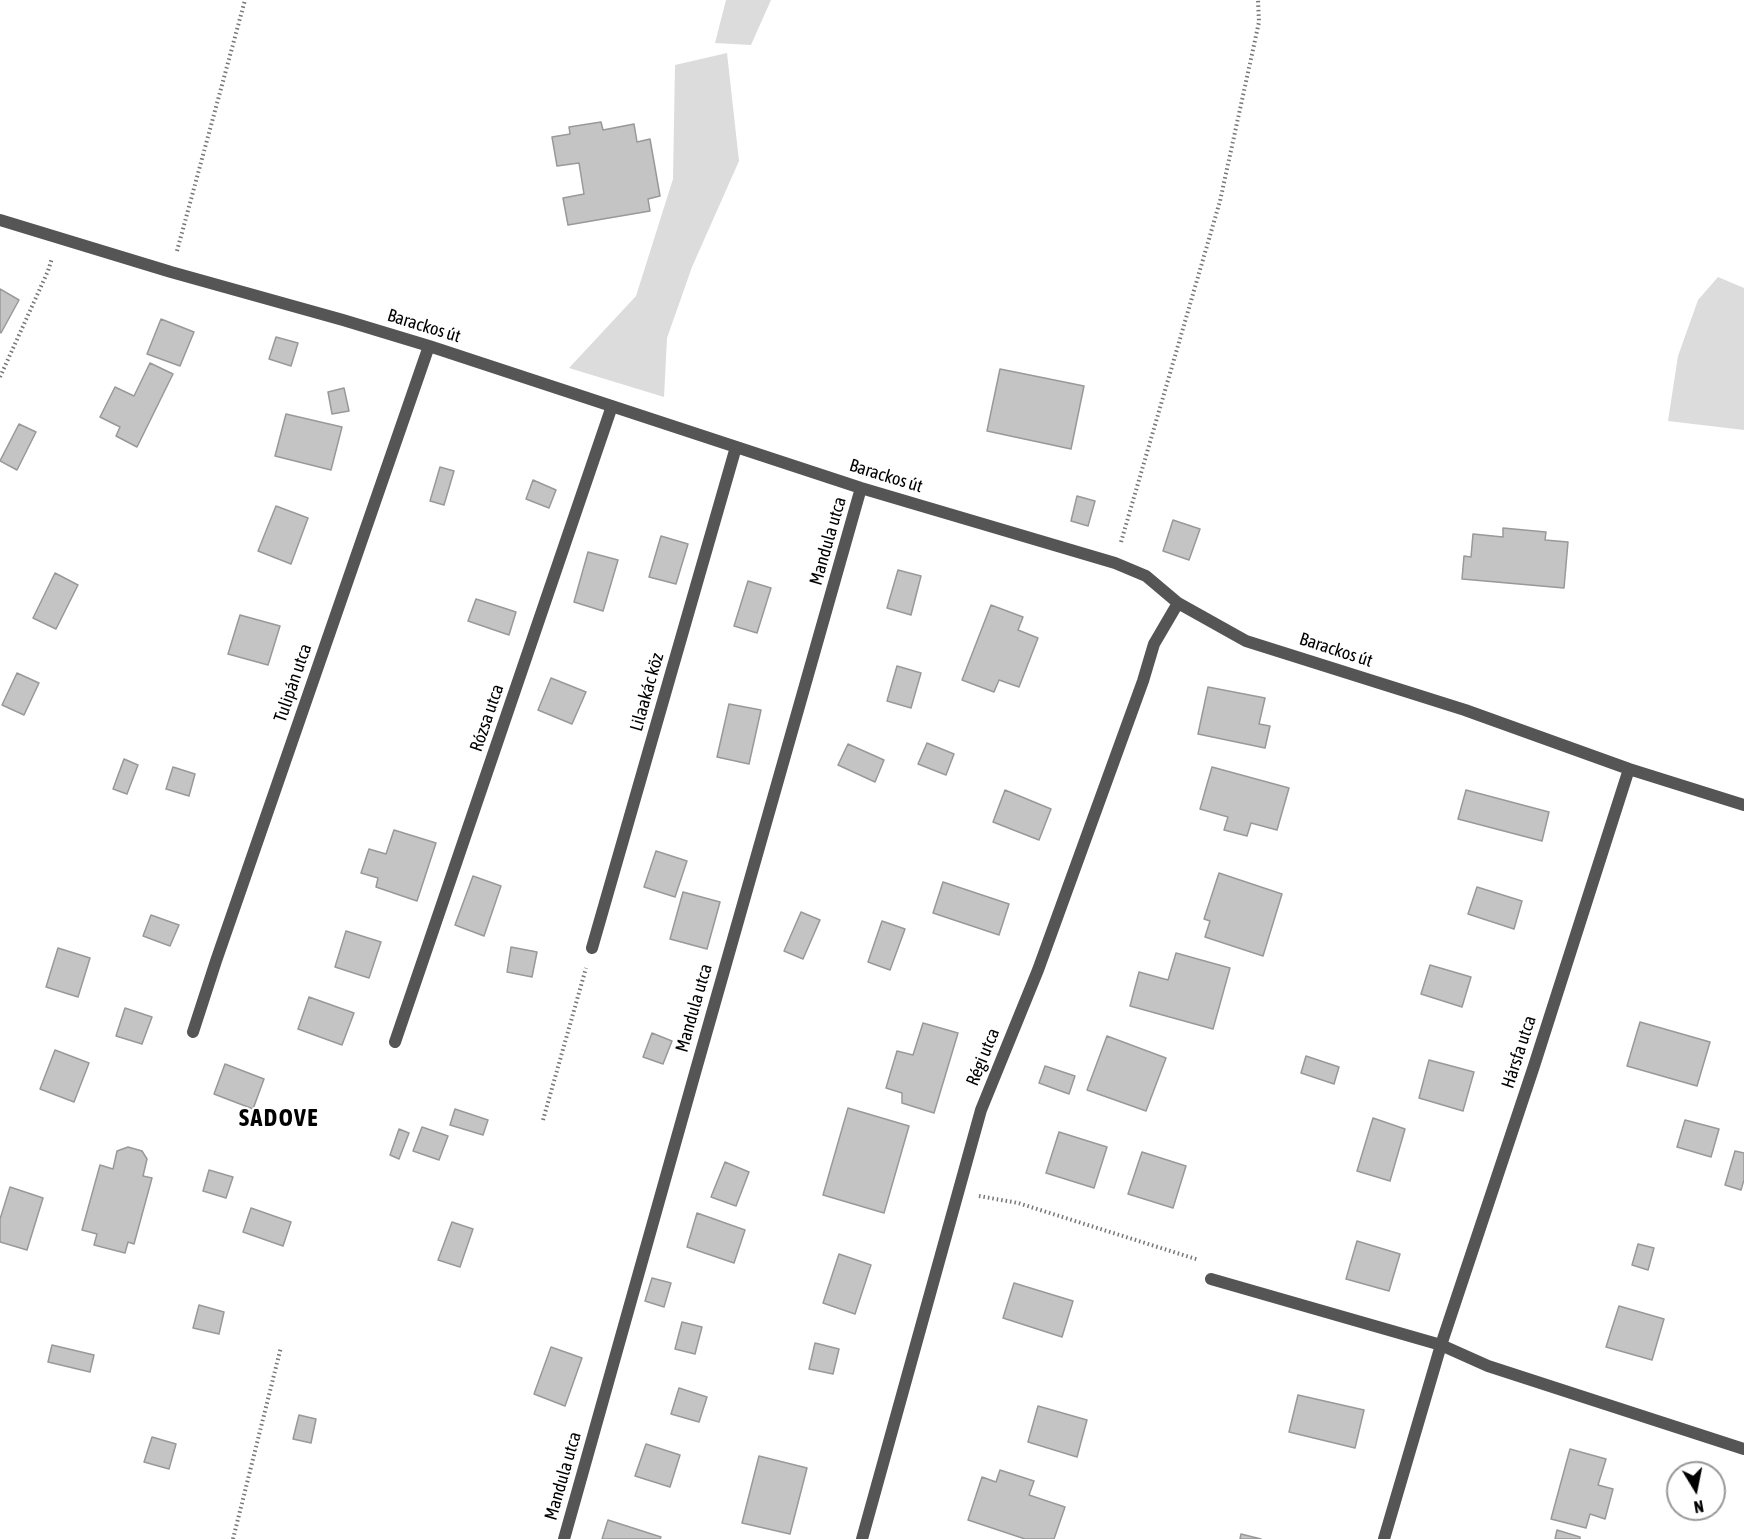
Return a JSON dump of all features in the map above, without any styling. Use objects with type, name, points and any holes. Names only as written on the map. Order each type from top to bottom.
[{"type":"street","name":"Barackos út","points":[[0,220],[429,346],[861,488],[1115,563],[1146,576],[1178,603],[1246,641],[1465,710],[1629,769],[1744,805]]},
{"type":"street","name":"Tulipán utca","points":[[193,1032],[429,346]]},
{"type":"street","name":"Rózsa utca","points":[[395,1042],[612,406]]},
{"type":"street","name":"Lilaakác köz","points":[[592,948],[736,447]]},
{"type":"street","name":"Mandula utca","points":[[564,1539],[861,488]]},
{"type":"street","name":"Régi utca","points":[[862,1539],[981,1110],[1038,970],[1143,681],[1154,644],[1178,603]]},
{"type":"street","name":"Hársfa utca","points":[[1384,1539],[1441,1345],[1534,1066],[1629,769]]},
{"type":"street","points":[[1211,1279],[1441,1345],[1488,1366],[1744,1449]]},
{"type":"path","points":[[171,272],[245,0]]},
{"type":"path","points":[[1115,563],[1220,201],[1259,22],[1258,0]]},
{"type":"path","points":[[0,377],[48,271],[58,237]]},
{"type":"path","points":[[543,1120],[592,948]]},
{"type":"path","points":[[958,1193],[1018,1203],[1206,1262],[1211,1279]]},
{"type":"path","points":[[233,1539],[281,1347]]},
{"type":"shaded area","points":[[726,0],[771,0],[751,45],[715,43]]},
{"type":"shaded area","points":[[727,53],[739,161],[692,267],[667,338],[664,397],[569,368],[636,296],[673,179],[675,65]]},
{"type":"shaded area","points":[[1718,277],[1744,288],[1744,430],[1668,421],[1678,356],[1698,300]]},
{"type":"building","points":[[601,122],[603,130],[634,124],[637,142],[650,139],[660,196],[648,199],[650,211],[568,225],[563,198],[584,194],[579,163],[557,166],[552,137],[570,134],[569,127]]},
{"type":"building","points":[[0,289],[19,300],[1,333],[0,332]]},
{"type":"building","points":[[161,319],[194,332],[180,366],[147,354]]},
{"type":"building","points":[[276,337],[298,343],[291,366],[269,359]]},
{"type":"building","points":[[150,363],[173,374],[137,447],[116,436],[120,427],[100,417],[115,387],[134,396]]},
{"type":"building","points":[[1000,369],[1084,386],[1071,449],[987,431]]},
{"type":"building","points":[[344,388],[349,411],[332,414],[328,392]]},
{"type":"building","points":[[286,414],[342,427],[331,470],[275,456]]},
{"type":"building","points":[[19,424],[36,432],[17,470],[0,461]]},
{"type":"building","points":[[440,467],[454,471],[444,505],[430,501]]},
{"type":"building","points":[[533,480],[556,490],[549,508],[526,499]]},
{"type":"building","points":[[1077,496],[1095,501],[1088,526],[1071,521]]},
{"type":"building","points":[[276,506],[308,518],[291,564],[258,551]]},
{"type":"building","points":[[1173,520],[1200,529],[1189,560],[1163,551]]},
{"type":"building","points":[[1503,528],[1546,532],[1545,540],[1568,542],[1564,588],[1462,579],[1464,556],[1471,557],[1473,534],[1503,537]]},
{"type":"building","points":[[661,536],[688,544],[676,584],[649,577]]},
{"type":"building","points":[[588,552],[618,560],[603,611],[574,602]]},
{"type":"building","points":[[898,570],[921,576],[911,615],[887,608]]},
{"type":"building","points":[[55,573],[78,585],[56,629],[33,618]]},
{"type":"building","points":[[748,581],[771,588],[757,633],[734,626]]},
{"type":"building","points":[[476,599],[516,612],[509,635],[468,621]]},
{"type":"building","points":[[991,605],[1023,617],[1018,630],[1038,638],[1019,687],[999,680],[994,692],[962,680]]},
{"type":"building","points":[[240,615],[280,626],[268,665],[228,654]]},
{"type":"building","points":[[897,666],[921,673],[911,708],[887,701]]},
{"type":"building","points":[[17,673],[39,683],[24,715],[2,705]]},
{"type":"building","points":[[551,678],[586,692],[572,724],[538,710]]},
{"type":"building","points":[[1208,687],[1265,698],[1259,724],[1270,726],[1265,748],[1198,734]]},
{"type":"building","points":[[729,704],[761,710],[749,764],[717,757]]},
{"type":"building","points":[[927,743],[954,754],[946,775],[918,764]]},
{"type":"building","points":[[848,744],[884,760],[875,782],[838,765]]},
{"type":"building","points":[[124,759],[138,765],[127,794],[113,789]]},
{"type":"building","points":[[173,767],[195,774],[189,796],[166,789]]},
{"type":"building","points":[[1212,767],[1289,788],[1277,830],[1251,823],[1247,836],[1224,830],[1228,817],[1200,809]]},
{"type":"building","points":[[1005,790],[1051,809],[1039,840],[993,822]]},
{"type":"building","points":[[1466,790],[1549,812],[1542,841],[1458,819]]},
{"type":"building","points":[[394,830],[436,843],[417,901],[376,887],[378,878],[361,873],[369,849],[386,854]]},
{"type":"building","points":[[656,851],[687,861],[675,897],[644,887]]},
{"type":"building","points":[[1219,873],[1282,894],[1263,956],[1205,937],[1210,921],[1204,919]]},
{"type":"building","points":[[473,876],[501,886],[484,936],[455,925]]},
{"type":"building","points":[[943,882],[1009,904],[999,935],[933,913]]},
{"type":"building","points":[[1477,887],[1522,901],[1514,929],[1468,914]]},
{"type":"building","points":[[683,892],[720,902],[707,949],[670,939]]},
{"type":"building","points":[[801,912],[820,920],[803,959],[784,951]]},
{"type":"building","points":[[151,915],[179,925],[170,946],[143,936]]},
{"type":"building","points":[[882,921],[905,929],[890,970],[868,962]]},
{"type":"building","points":[[346,931],[381,942],[369,978],[335,967]]},
{"type":"building","points":[[511,947],[537,952],[532,977],[507,972]]},
{"type":"building","points":[[58,948],[90,958],[78,997],[46,987]]},
{"type":"building","points":[[1176,953],[1230,968],[1213,1029],[1130,1006],[1139,972],[1168,980]]},
{"type":"building","points":[[1430,965],[1471,977],[1462,1007],[1421,994]]},
{"type":"building","points":[[309,997],[354,1013],[342,1045],[298,1029]]},
{"type":"building","points":[[125,1008],[152,1017],[142,1044],[116,1036]]},
{"type":"building","points":[[1640,1022],[1710,1042],[1697,1086],[1627,1066]]},
{"type":"building","points":[[923,1023],[958,1033],[934,1113],[902,1103],[902,1093],[886,1088],[897,1051],[913,1055]]},
{"type":"building","points":[[652,1033],[672,1041],[663,1064],[643,1057]]},
{"type":"building","points":[[1107,1036],[1166,1058],[1146,1111],[1087,1090]]},
{"type":"building","points":[[55,1050],[89,1063],[74,1102],[40,1089]]},
{"type":"building","points":[[1306,1056],[1339,1067],[1334,1084],[1301,1073]]},
{"type":"building","points":[[1429,1060],[1474,1072],[1463,1111],[1419,1098]]},
{"type":"building","points":[[225,1064],[264,1079],[253,1109],[214,1094]]},
{"type":"building","points":[[1045,1066],[1075,1076],[1069,1094],[1039,1083]]},
{"type":"building","points":[[848,1108],[909,1126],[884,1213],[823,1195]]},
{"type":"building","points":[[455,1109],[488,1120],[483,1135],[450,1125]]},
{"type":"building","points":[[1373,1118],[1405,1129],[1390,1181],[1357,1171]]},
{"type":"building","points":[[1685,1120],[1719,1129],[1711,1157],[1677,1147]]},
{"type":"building","points":[[422,1127],[448,1136],[439,1160],[413,1151]]},
{"type":"building","points":[[399,1129],[409,1133],[399,1159],[390,1155]]},
{"type":"building","points":[[1059,1132],[1107,1147],[1094,1188],[1046,1173]]},
{"type":"building","points":[[128,1147],[142,1151],[147,1159],[143,1176],[152,1178],[134,1244],[128,1242],[125,1253],[94,1245],[97,1234],[82,1230],[100,1165],[113,1169],[117,1151]]},
{"type":"building","points":[[1735,1151],[1744,1153],[1744,1180],[1741,1190],[1725,1185]]},
{"type":"building","points":[[1142,1152],[1186,1166],[1173,1208],[1128,1194]]},
{"type":"building","points":[[725,1162],[749,1172],[736,1206],[711,1197]]},
{"type":"building","points":[[209,1170],[233,1177],[226,1198],[203,1191]]},
{"type":"building","points":[[10,1187],[43,1198],[27,1250],[0,1242],[0,1219]]},
{"type":"building","points":[[251,1208],[291,1222],[283,1246],[243,1232]]},
{"type":"building","points":[[697,1213],[745,1230],[734,1263],[687,1247]]},
{"type":"building","points":[[452,1222],[473,1229],[460,1267],[438,1260]]},
{"type":"building","points":[[1357,1241],[1400,1254],[1389,1291],[1346,1279]]},
{"type":"building","points":[[1638,1244],[1654,1248],[1648,1270],[1632,1265]]},
{"type":"building","points":[[839,1254],[871,1265],[855,1314],[823,1303]]},
{"type":"building","points":[[652,1278],[671,1283],[664,1307],[645,1301]]},
{"type":"building","points":[[1014,1283],[1073,1301],[1062,1337],[1003,1318]]},
{"type":"building","points":[[199,1305],[224,1312],[219,1334],[193,1328]]},
{"type":"building","points":[[1619,1306],[1664,1319],[1652,1360],[1606,1347]]},
{"type":"building","points":[[682,1322],[702,1327],[695,1354],[675,1349]]},
{"type":"building","points":[[815,1343],[839,1349],[833,1374],[809,1369]]},
{"type":"building","points":[[52,1345],[94,1355],[90,1372],[48,1362]]},
{"type":"building","points":[[551,1347],[582,1358],[565,1406],[534,1394]]},
{"type":"building","points":[[679,1388],[707,1397],[699,1422],[671,1414]]},
{"type":"building","points":[[1298,1395],[1364,1410],[1355,1448],[1289,1432]]},
{"type":"building","points":[[1038,1406],[1087,1420],[1077,1457],[1028,1442]]},
{"type":"building","points":[[299,1415],[316,1419],[311,1443],[293,1439]]},
{"type":"building","points":[[152,1437],[176,1444],[169,1469],[144,1462]]},
{"type":"building","points":[[646,1444],[680,1455],[670,1487],[635,1476]]},
{"type":"building","points":[[1570,1449],[1606,1459],[1598,1485],[1613,1489],[1605,1519],[1590,1514],[1586,1528],[1551,1519]]},
{"type":"building","points":[[759,1456],[807,1468],[790,1534],[742,1523]]},
{"type":"building","points":[[1000,1470],[1034,1481],[1029,1495],[1065,1507],[1054,1539],[1025,1539],[968,1520],[982,1477],[996,1482]]},
{"type":"building","points":[[608,1520],[661,1537],[660,1539],[602,1539]]},
{"type":"building","points":[[1557,1530],[1580,1537],[1580,1539],[1555,1539]]},
{"type":"building","points":[[1241,1534],[1261,1539],[1240,1539]]},
{"type":"district","name":"SADOVE","points":[[279,1118]]}]
